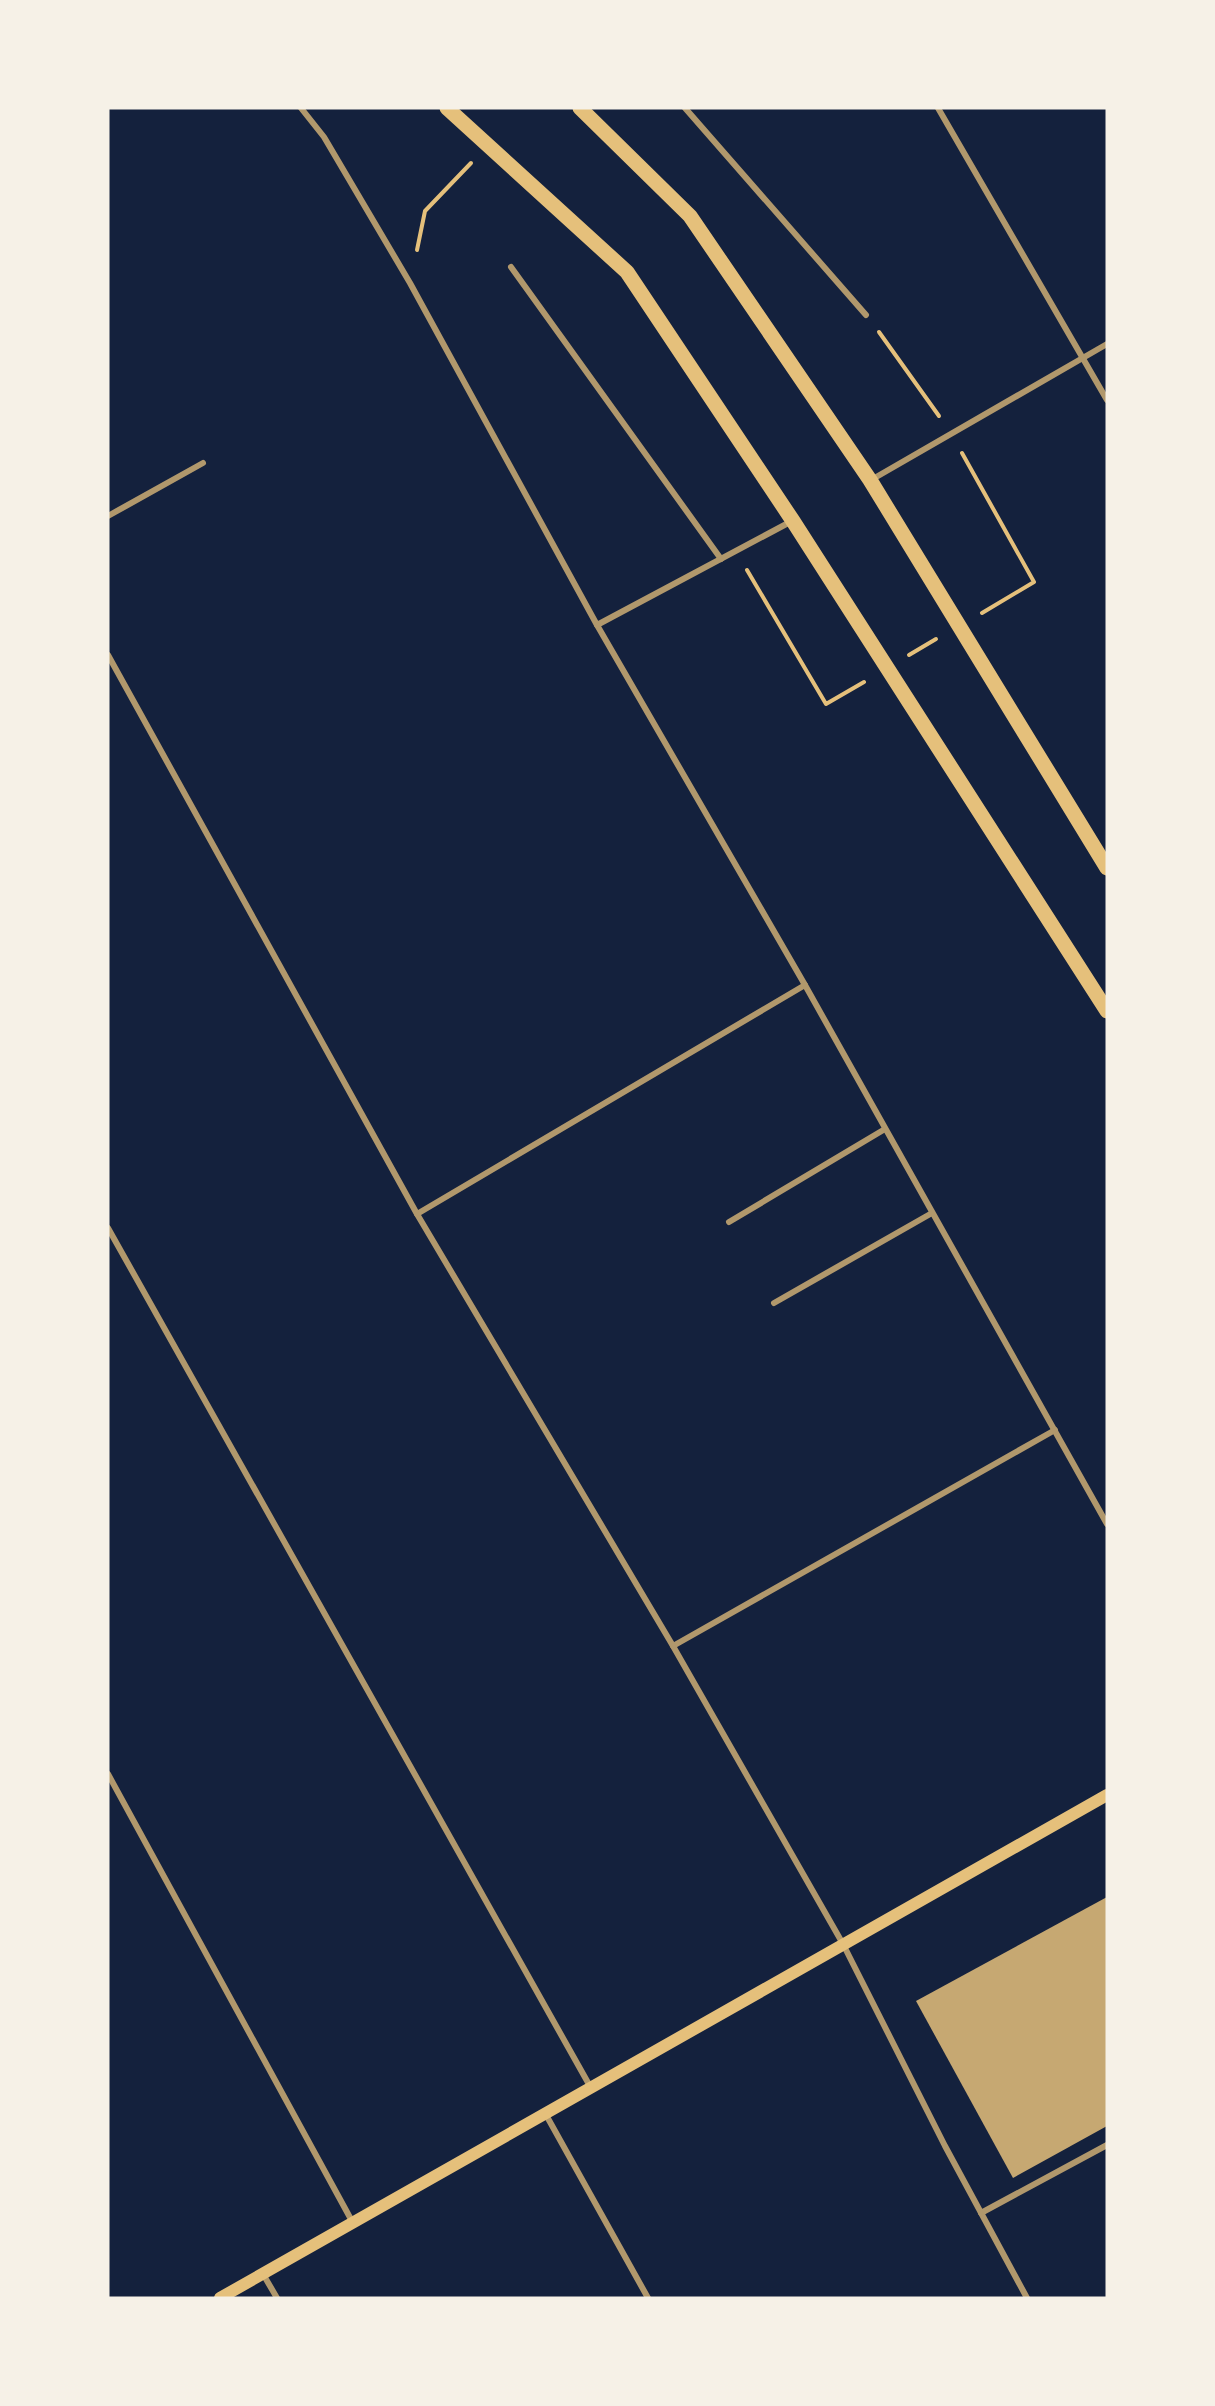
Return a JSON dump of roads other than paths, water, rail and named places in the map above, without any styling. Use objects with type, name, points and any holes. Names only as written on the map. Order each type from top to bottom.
[{"type":"main road","points":[[447,108],[627,272],[793,521],[1107,1011]]},
{"type":"main road","points":[[580,108],[690,216],[870,480],[1107,868]]},
{"type":"main road","points":[[220,2298],[1107,1795]]},
{"type":"street","points":[[301,108],[324,137],[410,283],[597,625],[805,985],[1107,1524]]},
{"type":"street","points":[[685,108],[866,315]]},
{"type":"street","points":[[938,108],[1107,400]]},
{"type":"street","points":[[511,267],[721,559]]},
{"type":"street","points":[[870,480],[1107,344]]},
{"type":"street","points":[[108,516],[203,463]]},
{"type":"street","points":[[597,625],[793,521]]},
{"type":"street","points":[[108,655],[417,1214],[673,1646],[843,1944],[1027,2298]]},
{"type":"street","points":[[417,1214],[805,985]]},
{"type":"street","points":[[729,1222],[885,1129]]},
{"type":"street","points":[[774,1303],[932,1213]]},
{"type":"street","points":[[108,1227],[591,2088]]},
{"type":"street","points":[[673,1646],[1055,1430]]},
{"type":"street","points":[[108,1774],[353,2223]]},
{"type":"street","points":[[545,2113],[648,2298]]},
{"type":"street","points":[[981,2213],[1107,2145]]},
{"type":"street","points":[[263,2274],[277,2298]]}]
